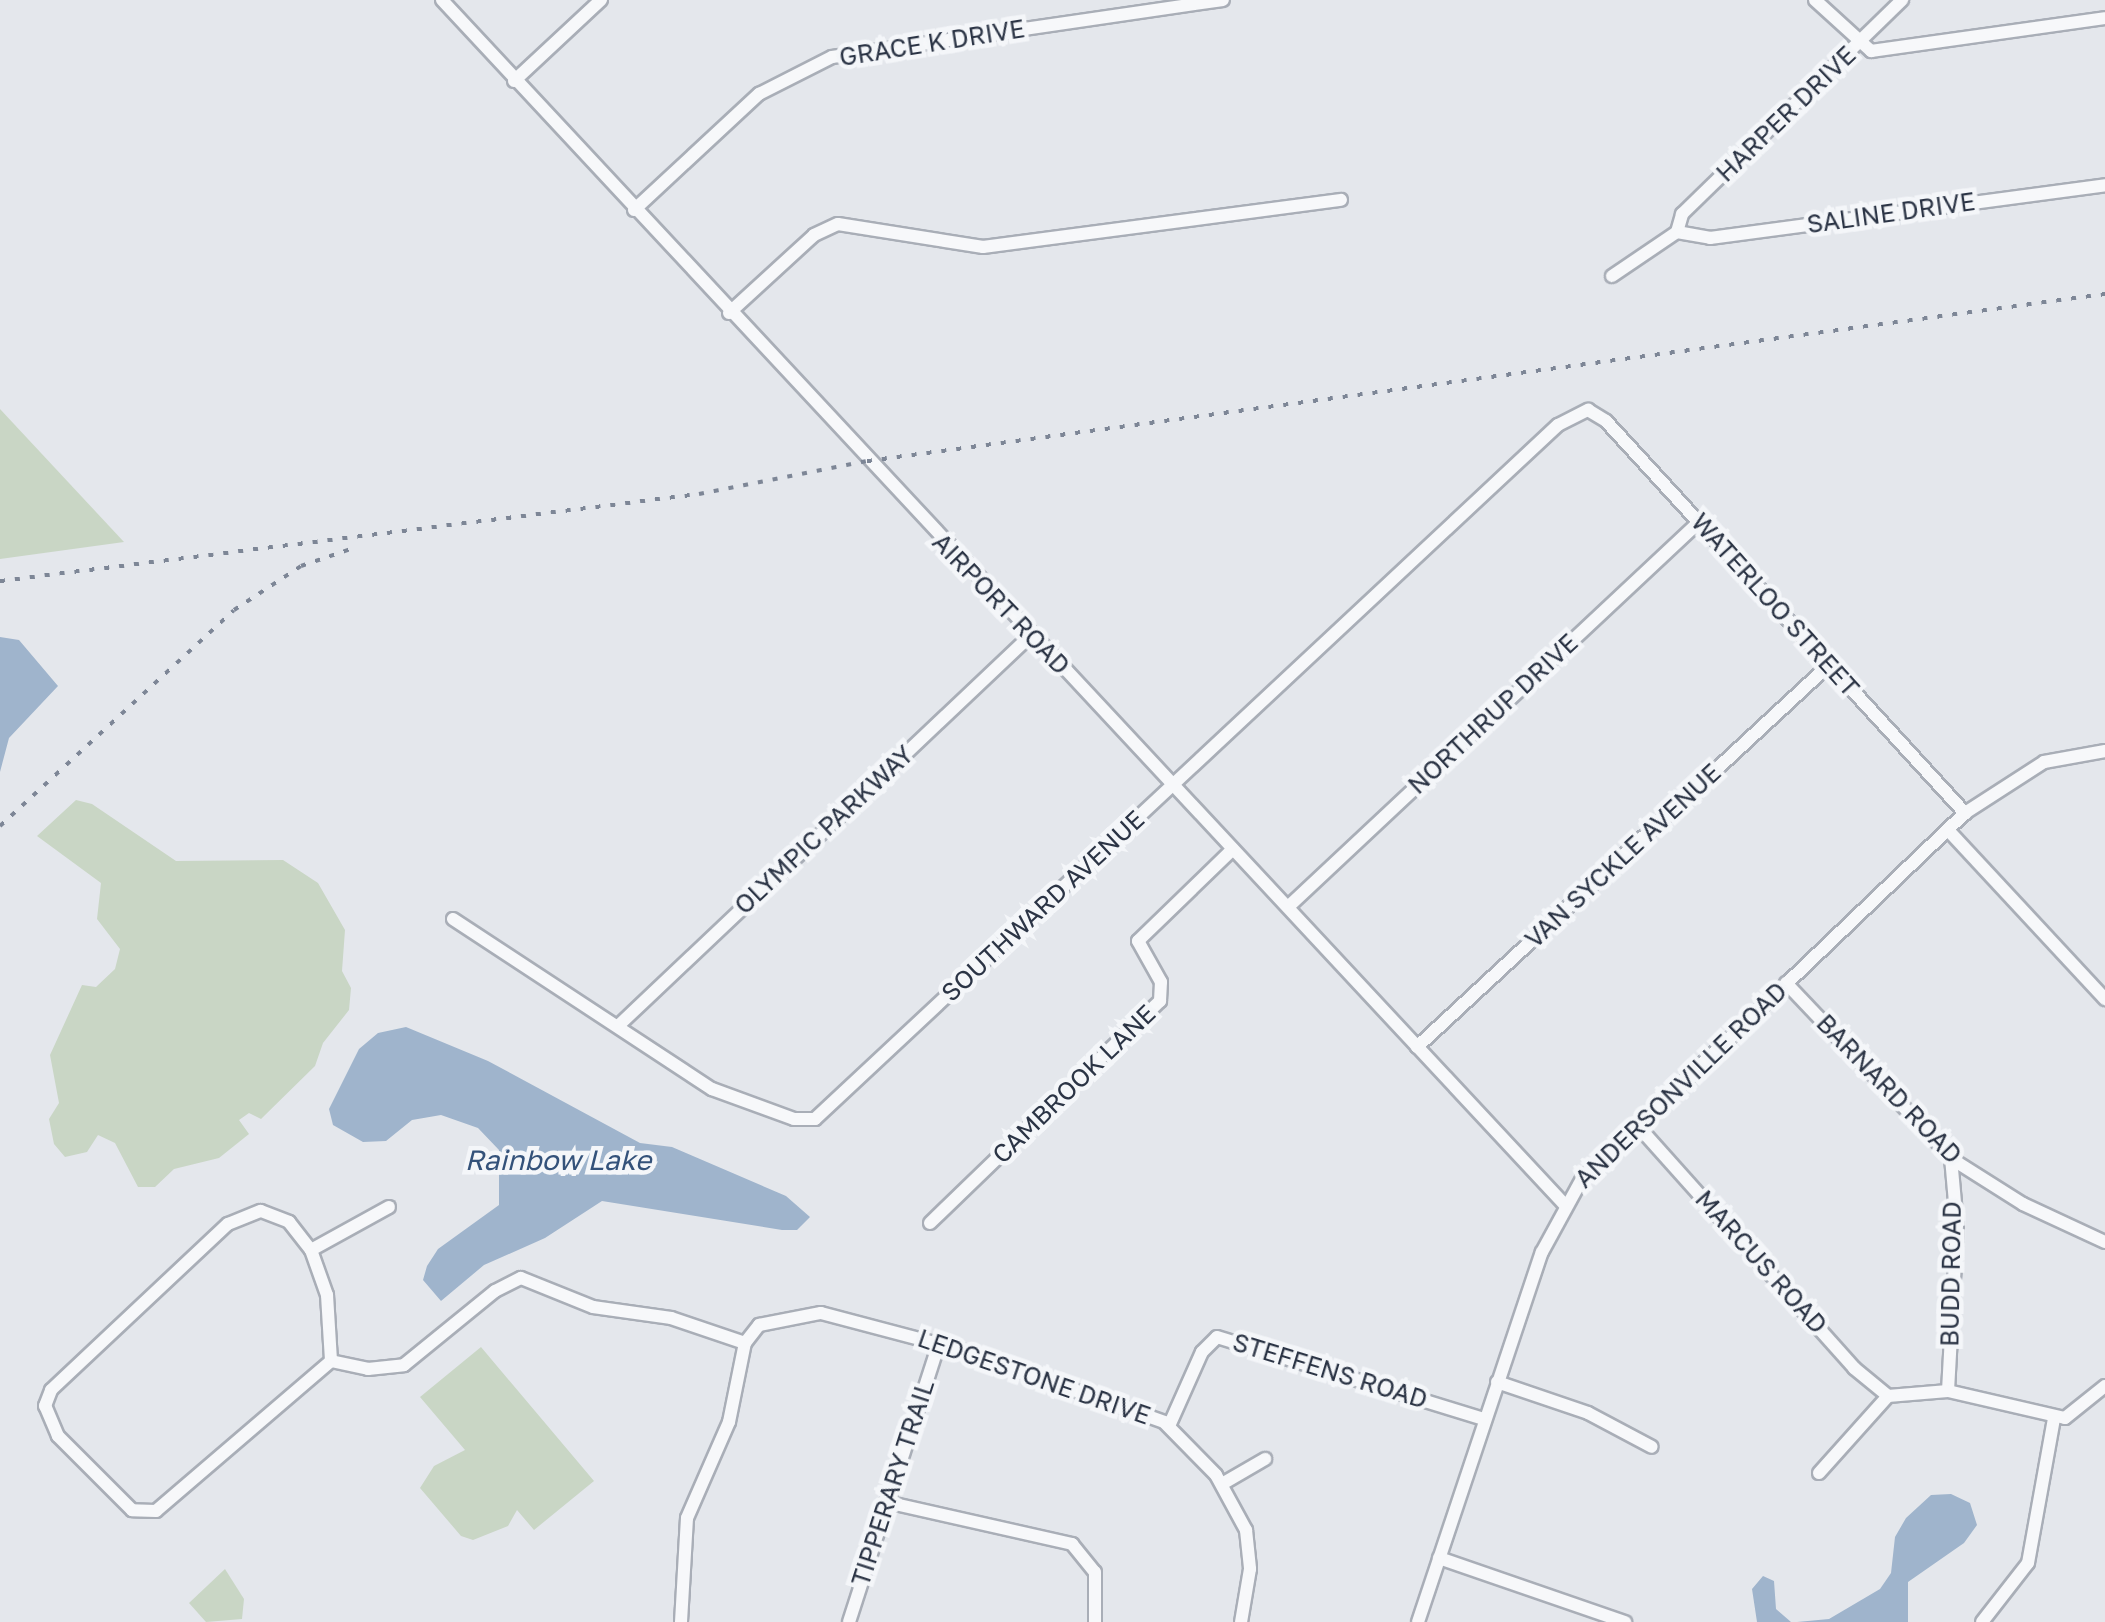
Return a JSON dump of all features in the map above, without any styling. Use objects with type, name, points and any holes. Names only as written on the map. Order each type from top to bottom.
[{"type":"street","name":"AIRPORT ROAD","points":[[442,0],[729,313],[1564,1204]]},
{"type":"street","points":[[514,80],[602,0]]},
{"type":"street","name":"GRACE K DRIVE","points":[[634,210],[759,94],[832,57],[1223,0]]},
{"type":"street","points":[[1815,0],[1858,44],[1892,50],[2105,18]]},
{"type":"street","name":"HARPER DRIVE","points":[[1677,232],[1682,214],[1902,0]]},
{"type":"street","name":"SALINE DRIVE","points":[[1677,232],[1710,238],[2105,185]]},
{"type":"street","points":[[729,313],[814,235],[838,224],[982,247],[1341,200]]},
{"type":"street","points":[[1612,276],[1677,232]]},
{"type":"street","name":"WATERLOO STREET","points":[[1579,411],[1606,421],[1965,813]]},
{"type":"street","name":"SOUTHWARD AVENUE","points":[[453,919],[712,1089],[794,1119],[815,1119],[1579,411]]},
{"type":"street","name":"NORTHRUP DRIVE","points":[[1288,907],[1699,522]]},
{"type":"street","name":"OLYMPIC PARKWAY","points":[[618,1026],[1032,635]]},
{"type":"street","name":"VAN SYCKLE AVENUE","points":[[1417,1046],[1829,665]]},
{"type":"street","name":"ANDERSONVILLE ROAD","points":[[1418,1622],[1496,1382],[1564,1204],[1637,1126],[1965,813],[2044,762],[2105,751]]},
{"type":"street","points":[[1948,830],[2105,999]]},
{"type":"street","name":"CAMBROOK LANE","points":[[930,1222],[1160,1001],[1162,982],[1138,941],[1233,848]]},
{"type":"street","name":"BARNARD ROAD","points":[[1786,982],[1952,1158],[2023,1204],[2105,1242]]},
{"type":"street","name":"MARCUS ROAD","points":[[1637,1126],[1854,1368],[1888,1396]]},
{"type":"street","name":"BUDD ROAD","points":[[1948,1390],[1957,1226],[1952,1158]]},
{"type":"street","points":[[310,1250],[388,1208]]},
{"type":"street","points":[[276,1214],[310,1250],[327,1295],[331,1361],[149,1514],[121,1504],[58,1436],[44,1406],[52,1390],[240,1217],[276,1214]]},
{"type":"street","points":[[331,1361],[368,1369],[404,1364],[495,1291],[521,1278],[593,1307],[683,1321],[745,1343],[729,1422],[687,1518],[680,1622]]},
{"type":"street","name":"LEDGESTONE DRIVE","points":[[745,1343],[759,1325],[820,1313],[939,1344],[1168,1426],[1222,1484],[1246,1530],[1250,1568],[1241,1622]]},
{"type":"street","name":"STEFFENS ROAD","points":[[1168,1426],[1202,1352],[1217,1337],[1484,1419]]},
{"type":"street","name":"TIPPERARY TRAIL","points":[[848,1622],[939,1344]]},
{"type":"street","points":[[1496,1382],[1588,1413],[1652,1447]]},
{"type":"street","points":[[1819,1474],[1888,1396],[1948,1390],[2054,1418],[2081,1411],[2105,1386]]},
{"type":"street","points":[[1982,1622],[2028,1563],[2040,1526],[2054,1418]]},
{"type":"street","points":[[1222,1484],[1265,1459]]},
{"type":"street","points":[[886,1502],[1072,1544],[1095,1572],[1095,1622]]},
{"type":"street","points":[[1439,1558],[1619,1621]]},
{"type":"green space","points":[[0,409],[124,542],[0,559]]},
{"type":"green space","points":[[76,800],[92,804],[176,861],[283,860],[318,883],[345,930],[342,971],[351,988],[349,1010],[323,1043],[315,1066],[261,1119],[249,1113],[239,1120],[249,1134],[219,1158],[174,1169],[155,1187],[138,1187],[115,1143],[98,1135],[87,1152],[65,1157],[54,1144],[49,1119],[59,1103],[50,1055],[82,985],[96,987],[115,969],[120,949],[97,919],[101,883],[37,836]]},
{"type":"green space","points":[[481,1347],[594,1481],[534,1530],[517,1510],[508,1526],[473,1540],[461,1536],[420,1488],[434,1466],[465,1450],[420,1397]]},
{"type":"green space","points":[[225,1569],[244,1599],[242,1619],[206,1622],[189,1603]]},
{"type":"water","points":[[0,637],[19,640],[58,686],[9,738],[0,772]]},
{"type":"water","name":"Rainbow Lake","points":[[406,1027],[488,1061],[640,1143],[672,1147],[786,1196],[810,1217],[797,1230],[782,1230],[602,1201],[545,1238],[484,1265],[441,1301],[423,1280],[427,1266],[438,1249],[499,1205],[499,1150],[478,1128],[441,1115],[412,1120],[386,1141],[363,1142],[333,1125],[329,1109],[359,1049],[378,1033]]},
{"type":"water","points":[[1951,1494],[1970,1503],[1977,1525],[1964,1543],[1908,1582],[1908,1622],[1797,1622],[1829,1619],[1880,1589],[1891,1573],[1895,1537],[1906,1518],[1931,1495]]},
{"type":"water","points":[[1763,1576],[1774,1581],[1776,1609],[1791,1622],[1757,1622],[1752,1589]]},
{"type":"railway","points":[[0,581],[699,494],[867,461],[2105,294]]},
{"type":"railway","points":[[0,826],[234,610],[301,566],[354,548]]}]
